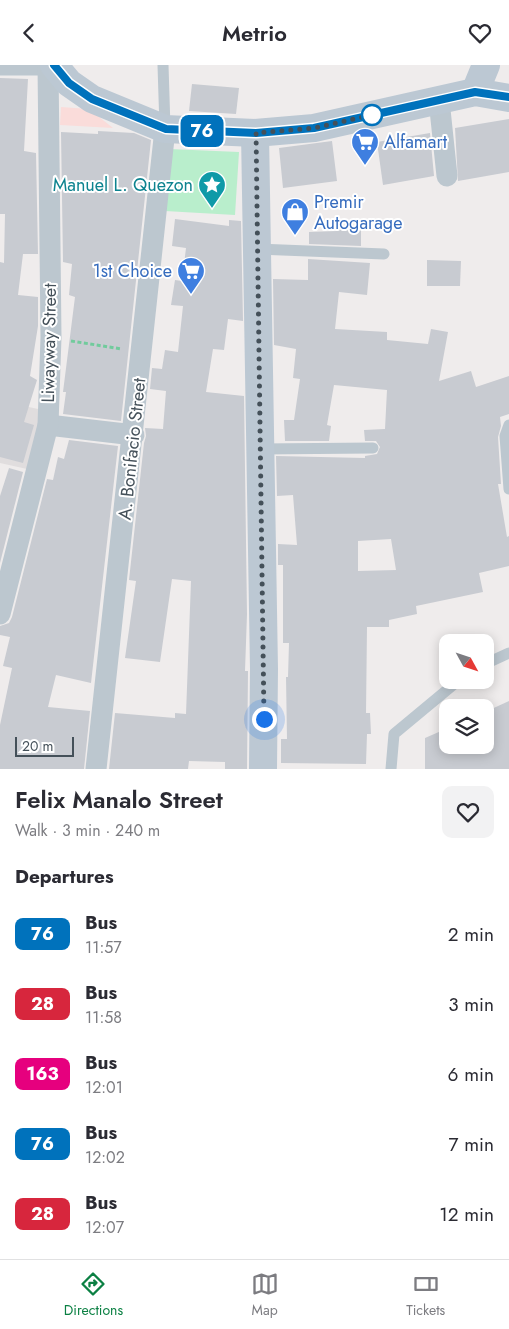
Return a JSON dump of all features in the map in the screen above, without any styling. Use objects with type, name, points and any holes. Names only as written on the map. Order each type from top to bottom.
[{"type":"main road","points":[[475,92],[486,65]]},
{"type":"main road","points":[[50,67],[92,99],[166,129],[256,133],[314,128],[475,92],[509,97]]},
{"type":"main road","points":[[256,133],[263,769]]},
{"type":"street","name":"Liwayway Street","points":[[0,614],[48,425],[51,337],[50,67]]},
{"type":"street","points":[[438,100],[447,175]]},
{"type":"street","name":"A. Bonifacio Street","points":[[96,769],[166,129]]},
{"type":"street","points":[[48,425],[134,435]]},
{"type":"lane","points":[[164,65],[166,129]]},
{"type":"lane","points":[[0,70],[50,67]]},
{"type":"lane","points":[[258,249],[384,254]]},
{"type":"lane","points":[[509,425],[505,436],[509,489]]},
{"type":"lane","points":[[260,449],[373,448]]},
{"type":"lane","points":[[494,660],[509,653]]},
{"type":"lane","points":[[391,769],[394,734],[448,689]]},
{"type":"path","points":[[51,337],[143,353]]},
{"type":"shaded area","points":[[61,107],[89,109],[113,128],[60,125]]},
{"type":"shaded area","points":[[0,401],[43,410],[27,469],[0,463]]},
{"type":"green space","points":[[169,149],[239,152],[235,215],[165,211]]},
{"type":"building","points":[[0,78],[28,79],[24,151],[36,153],[38,254],[23,254],[18,295],[38,297],[38,326],[30,376],[37,380],[24,422],[34,425],[23,463],[0,457],[0,262],[4,263],[5,214],[0,214]]},
{"type":"building","points":[[192,84],[239,88],[236,114],[189,111]]},
{"type":"building","points":[[509,119],[509,172],[458,181],[455,128]]},
{"type":"building","points":[[98,131],[134,133],[151,140],[121,421],[63,414],[66,392],[63,392],[75,297],[69,295],[72,264],[63,262],[61,132],[98,134]]},
{"type":"building","points":[[430,133],[434,176],[383,185],[377,142]]},
{"type":"building","points":[[332,141],[337,181],[283,188],[279,148]]},
{"type":"building","points":[[175,219],[229,226],[229,220],[241,221],[243,321],[228,319],[224,350],[213,349],[206,392],[244,396],[247,614],[245,671],[248,671],[247,769],[225,769],[225,762],[189,761],[188,769],[109,769],[115,713],[175,718],[175,713],[186,714],[191,581],[172,579],[160,662],[125,658],[136,581],[129,580],[146,436],[145,428],[163,429],[166,391],[150,389],[152,368],[162,369],[165,350],[178,352],[183,306],[171,305],[175,280],[182,281],[186,248],[172,246]]},
{"type":"building","points":[[338,227],[361,229],[361,246],[309,244],[309,232],[337,231]]},
{"type":"building","points":[[308,259],[370,263],[367,295],[339,292],[335,329],[387,332],[387,340],[428,344],[431,329],[448,332],[439,381],[471,371],[476,387],[509,376],[509,414],[500,417],[501,426],[498,437],[501,484],[498,484],[507,537],[509,536],[509,566],[479,573],[483,592],[416,606],[417,614],[389,620],[389,627],[367,627],[366,713],[370,713],[371,734],[367,734],[366,764],[281,763],[281,739],[287,739],[286,677],[288,677],[289,643],[283,643],[283,565],[278,565],[278,544],[297,545],[293,495],[277,496],[276,456],[365,458],[365,456],[377,454],[380,447],[376,441],[365,441],[364,430],[385,429],[387,390],[334,385],[327,425],[331,426],[329,441],[285,441],[284,420],[294,420],[300,379],[293,378],[296,349],[274,345],[273,279],[308,280]],"holes":[[[391,539],[396,570],[358,571],[358,541]]]},
{"type":"building","points":[[427,260],[461,261],[460,286],[427,286]]},
{"type":"building","points":[[69,440],[118,446],[91,683],[56,675],[48,707],[90,711],[84,769],[0,769],[0,725],[12,668],[3,666],[10,637],[0,635],[0,626],[9,623],[12,617],[47,479],[53,480],[58,457],[64,459]]},
{"type":"building","points":[[9,468],[23,472],[0,563],[0,496]]},
{"type":"building","points":[[509,701],[509,769],[425,769],[425,738],[439,732],[439,754],[494,754],[494,708]]},
{"type":"bus line","name":"76","points":[[54,65],[69,83],[92,99],[114,110],[166,129],[256,133],[314,128],[475,92],[509,97]]},
{"type":"place","name":"Alfamart","points":[[365,166]]},
{"type":"place","name":"Manuel L. Quezon","points":[[212,209]]},
{"type":"place","name":"Premir Autogarage","points":[[295,236]]},
{"type":"place","name":"1st Choice","points":[[191,295]]},
{"type":"route","points":[[264,719],[256,133],[314,128],[372,115]]}]
